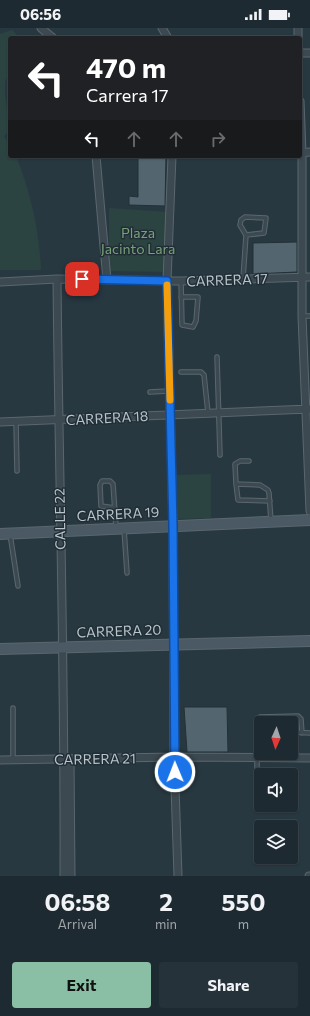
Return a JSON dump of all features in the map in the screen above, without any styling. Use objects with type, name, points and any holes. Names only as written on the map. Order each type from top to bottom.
[{"type":"street","points":[[41,28],[51,36]]},
{"type":"street","points":[[302,126],[304,152],[306,277],[302,316],[308,409],[310,511]]},
{"type":"street","points":[[96,158],[107,280]]},
{"type":"street","points":[[172,158],[167,281],[173,525],[174,757],[178,876]]},
{"type":"street","name":"CARRERA 17","points":[[0,282],[57,279],[181,281],[306,277]]},
{"type":"street","name":"CALLE 22","points":[[57,279],[59,531],[67,759]]},
{"type":"street","name":"CARRERA 18","points":[[0,422],[308,409]]},
{"type":"street","name":"CARRERA 19","points":[[5,533],[310,520]]},
{"type":"street","name":"CARRERA 20","points":[[0,650],[174,643],[310,641]]},
{"type":"street","name":"CARRERA 21","points":[[0,760],[174,757],[254,758]]},
{"type":"street","name":"CARRERA 21","points":[[298,758],[310,758]]},
{"type":"street","points":[[64,876],[67,759]]},
{"type":"street","points":[[67,759],[71,876]]},
{"type":"lane","points":[[243,280],[246,235],[240,225],[242,218],[266,218],[264,234],[246,235]]},
{"type":"lane","points":[[181,281],[181,297],[182,325],[193,327],[196,321],[198,297],[181,297]]},
{"type":"lane","points":[[302,316],[310,316]]},
{"type":"lane","points":[[217,357],[220,455]]},
{"type":"lane","points":[[181,372],[201,372],[204,375],[208,413]]},
{"type":"lane","points":[[150,392],[169,391]]},
{"type":"lane","points":[[16,422],[18,471]]},
{"type":"lane","points":[[249,461],[240,461],[235,464],[238,500],[270,501]]},
{"type":"lane","points":[[115,508],[101,506],[100,485],[102,481],[110,481],[113,484],[115,508],[120,528],[127,573]]},
{"type":"lane","points":[[236,484],[260,485],[268,490],[271,522]]},
{"type":"lane","points":[[5,533],[18,586]]},
{"type":"lane","points":[[13,708],[13,760]]},
{"type":"lane","points":[[298,716],[301,719],[302,733]]},
{"type":"lane","points":[[298,733],[310,733]]},
{"type":"green space","points":[[12,30],[18,36],[8,36],[8,75],[5,82],[5,95],[8,116],[8,132],[4,136],[8,143],[8,158],[17,158],[30,198],[36,226],[41,270],[0,270],[0,34]]},
{"type":"green space","name":"Plaza Jacinto Lara","points":[[109,208],[168,212],[165,272],[109,271]]},
{"type":"green space","points":[[211,474],[211,518],[174,519],[173,475]]},
{"type":"building","points":[[138,158],[166,158],[165,206],[129,205],[129,196],[138,197]]},
{"type":"building","points":[[297,242],[297,272],[253,274],[253,243]]},
{"type":"building","points":[[184,707],[227,707],[228,752],[187,752]]},
{"type":"slow traffic","points":[[167,285],[170,400]]},
{"type":"route","points":[[82,279],[167,281],[173,525],[175,772]]}]
